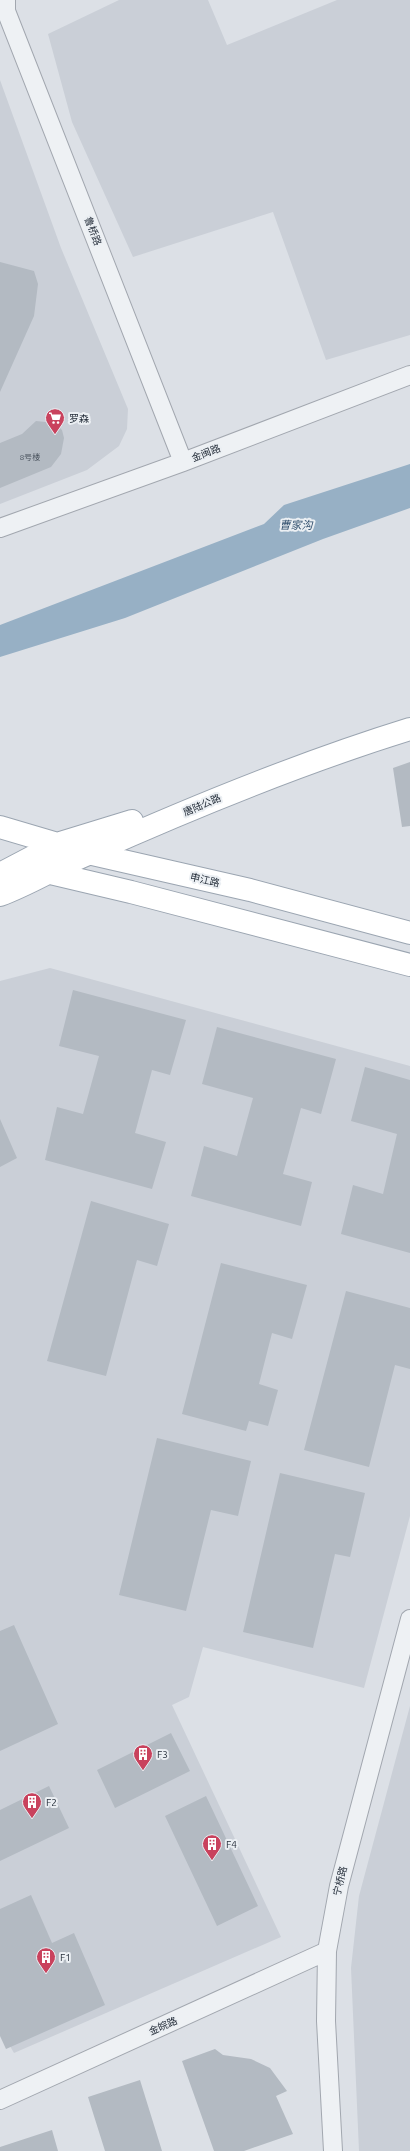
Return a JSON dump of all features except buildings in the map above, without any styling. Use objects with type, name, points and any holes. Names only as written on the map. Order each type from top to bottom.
[{"type":"main road","name":"唐陆公路","points":[[5,866],[56,844],[154,814],[331,741],[410,715]]},
{"type":"main road","name":"唐陆公路","points":[[0,895],[88,853],[266,778],[350,748],[410,729]]},
{"type":"main road","name":"申江路","points":[[0,827],[88,853],[250,890],[410,933]]},
{"type":"main road","points":[[5,866],[46,872],[131,892],[410,966]]},
{"type":"street","name":"鲁桥路","points":[[6,0],[6,11],[183,462]]},
{"type":"street","name":"金闽路","points":[[0,528],[183,462],[410,375]]},
{"type":"street","name":"宁桥路","points":[[333,2151],[325,2015],[327,1951],[339,1886],[410,1619]]},
{"type":"street","name":"金皖路","points":[[0,2100],[327,1951]]},
{"type":"shaded area","points":[[119,0],[208,0],[227,45],[337,0],[410,0],[410,335],[326,360],[273,212],[133,257],[72,122],[48,34]]},
{"type":"shaded area","points":[[0,80],[61,248],[128,409],[127,429],[119,446],[87,470],[0,504]]},
{"type":"shaded area","points":[[50,968],[410,1066],[410,1516],[364,1688],[203,1647],[189,1697],[172,1705],[281,1937],[14,2053],[0,2029],[0,981]]},
{"type":"shaded area","points":[[410,1706],[410,2151],[359,2151],[351,1968],[359,1896]]},
{"type":"water","name":"曹家沟","points":[[410,464],[410,508],[323,539],[125,618],[0,657],[0,625],[264,524],[284,505]]},
{"type":"place","name":"罗森","points":[[55,435]]},
{"type":"place","name":"F3","points":[[143,1771]]},
{"type":"place","name":"F2","points":[[32,1819]]},
{"type":"place","name":"F4","points":[[212,1861]]},
{"type":"place","name":"F1","points":[[46,1974]]}]
